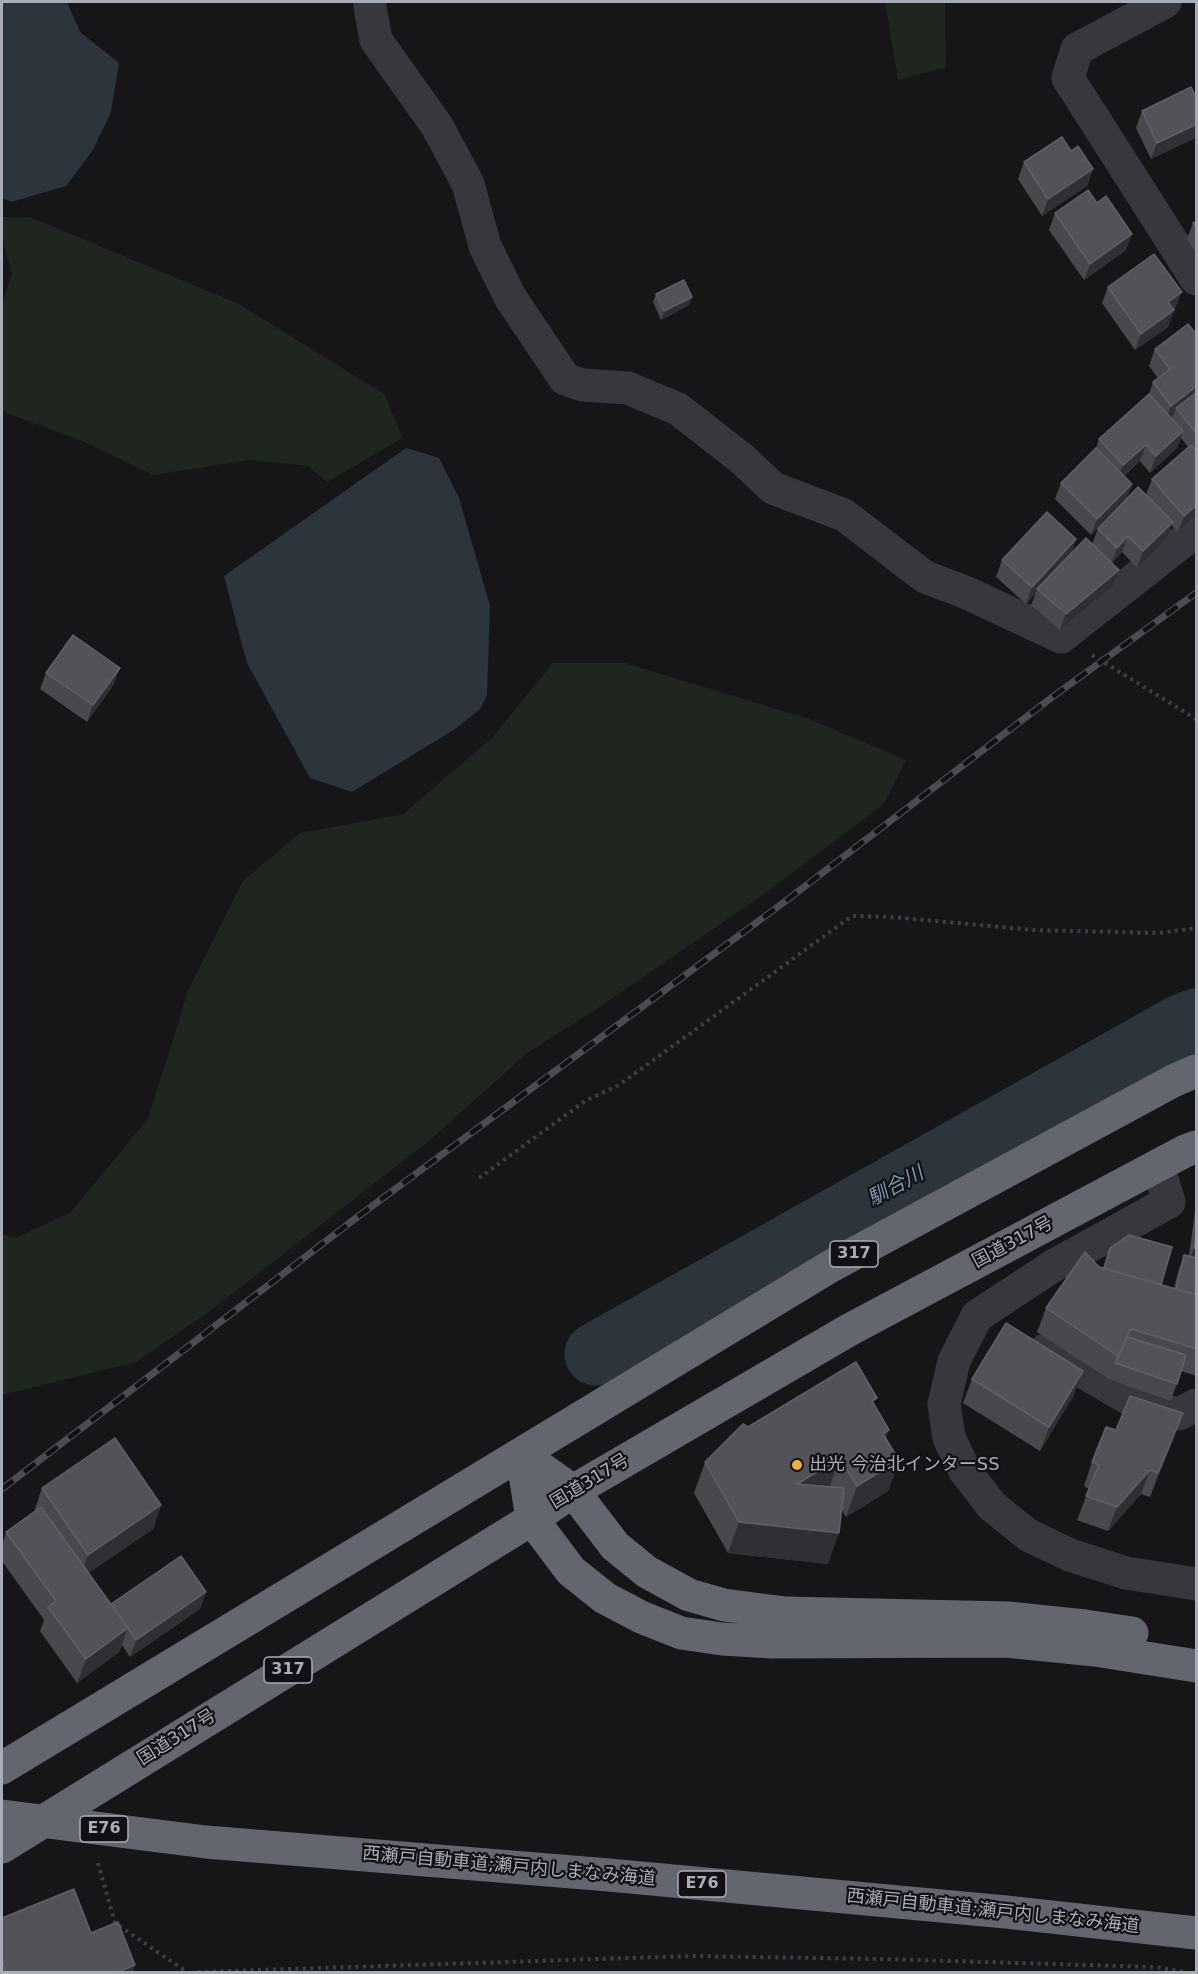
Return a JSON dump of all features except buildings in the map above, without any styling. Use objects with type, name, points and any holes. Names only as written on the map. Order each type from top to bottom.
[{"type":"highway","name":"317","points":[[2,1768],[831,1266],[1173,1081],[1197,1071]]},
{"type":"highway","name":"国道317号","points":[[2,1847],[573,1491],[849,1330],[1197,1147]]},
{"type":"highway","points":[[522,1455],[573,1491],[615,1546],[647,1572],[688,1595],[724,1605],[785,1613],[1008,1618],[1085,1626],[1197,1643]]},
{"type":"highway","points":[[522,1455],[531,1519],[571,1571],[605,1598],[641,1617],[681,1633],[722,1639],[772,1642],[1006,1641],[1095,1650],[1197,1665]]},
{"type":"highway","name":"西瀬戸自動車道;瀬戸内しまなみ海道","points":[[2,1816],[206,1842],[656,1879],[1006,1912],[1197,1933]]},
{"type":"street","points":[[370,2],[376,40],[437,126],[468,184],[485,246],[510,297],[565,379],[582,385],[628,388],[678,409],[741,458],[773,488],[844,515],[925,577],[965,592],[1062,637],[1197,531]]},
{"type":"street","points":[[1165,2],[1077,49],[1068,78],[1197,279]]},
{"type":"street","points":[[1158,1166],[1169,1202],[1053,1266],[977,1316],[954,1361],[944,1404],[949,1438],[965,1471],[992,1506],[1028,1535],[1070,1555],[1126,1573],[1197,1584]]},
{"type":"street","points":[[982,1313],[1138,1404],[1179,1414],[1197,1405]]},
{"type":"path","points":[[1062,637],[1197,719]]},
{"type":"path","points":[[479,1178],[585,1101],[619,1085],[852,916],[892,917],[1033,930],[1159,933],[1197,928]]},
{"type":"path","points":[[96,1855],[115,1923],[187,1972]]},
{"type":"path","points":[[198,1972],[691,1956],[1155,1967],[1186,1972]]},
{"type":"shaded area","points":[[2,2],[67,2],[80,32],[119,63],[111,112],[93,150],[66,186],[11,202],[2,198]]},
{"type":"shaded area","points":[[885,2],[945,2],[946,67],[898,80]]},
{"type":"shaded area","points":[[2,217],[30,217],[239,304],[384,394],[403,438],[327,482],[308,466],[250,460],[153,475],[85,442],[6,413],[2,408],[2,303],[12,274],[2,238]]},
{"type":"shaded area","points":[[406,448],[439,458],[459,498],[490,606],[487,695],[480,709],[455,729],[352,792],[310,778],[247,663],[224,576]]},
{"type":"shaded area","points":[[553,663],[625,663],[809,719],[906,760],[884,804],[764,894],[598,1008],[526,1054],[430,1140],[214,1308],[136,1362],[2,1395],[2,1234],[16,1238],[71,1212],[148,1119],[188,991],[243,881],[300,833],[403,814],[492,738]]},
{"type":"waterway","name":"馴合川","points":[[596,1354],[1181,1026],[1196,1020]]},
{"type":"railway","points":[[2,1489],[360,1215],[787,900],[1051,698],[1196,593]]},
{"type":"place","name":"出光 今治北インターSS","points":[[797,1465]]}]
